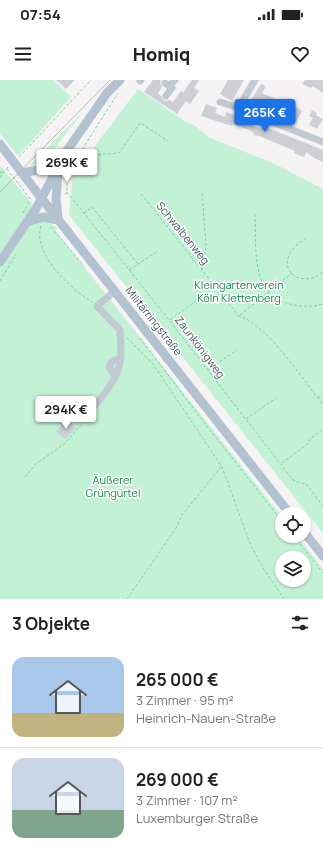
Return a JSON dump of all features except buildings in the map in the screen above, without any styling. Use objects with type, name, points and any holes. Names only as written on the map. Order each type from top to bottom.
[{"type":"main road","points":[[0,262],[39,203],[66,152],[107,93],[112,80]]},
{"type":"main road","points":[[107,93],[121,85]]},
{"type":"main road","name":"Militärringstraße","points":[[0,144],[22,173],[39,203],[58,220],[285,507]]},
{"type":"main road","points":[[22,173],[38,170],[66,152]]},
{"type":"main road","points":[[27,222],[58,220],[56,199],[58,167]]},
{"type":"main road","points":[[311,541],[323,556]]},
{"type":"street","points":[[244,108],[244,100],[255,80]]},
{"type":"street","points":[[166,96],[172,88],[171,82]]},
{"type":"street","points":[[220,102],[244,108],[250,112],[323,142]]},
{"type":"street","points":[[84,419],[109,386],[119,368],[121,358],[120,330],[97,306],[115,291]]},
{"type":"path","points":[[14,162],[91,80]]},
{"type":"path","points":[[63,197],[67,192],[67,177],[121,85]]},
{"type":"path","points":[[78,156],[119,153],[140,123],[168,141]]},
{"type":"path","points":[[7,170],[39,203]]},
{"type":"path","points":[[0,173],[7,170]]},
{"type":"path","points":[[0,177],[7,170]]},
{"type":"path","name":"Zaunkönigweg","points":[[67,192],[294,480],[307,485],[323,506]]},
{"type":"path","points":[[202,193],[206,246],[202,270]]},
{"type":"path","name":"Schwalbenweg","points":[[141,194],[240,316],[251,320],[264,332],[323,405]]},
{"type":"path","points":[[84,214],[92,207],[138,264]]},
{"type":"path","points":[[255,214],[258,267],[268,292],[286,303],[297,306],[308,307],[323,304]]},
{"type":"path","points":[[43,220],[83,265]]},
{"type":"path","points":[[43,220],[39,237],[42,248],[48,260],[71,287],[97,306]]},
{"type":"path","points":[[306,238],[293,249],[289,255],[289,267],[292,273],[301,279],[306,280],[314,278],[323,272]]},
{"type":"path","points":[[0,281],[18,250]]},
{"type":"path","points":[[129,270],[158,251]]},
{"type":"path","points":[[240,316],[292,273]]},
{"type":"path","points":[[169,320],[215,287]]},
{"type":"path","points":[[120,330],[153,364],[222,467],[252,546],[263,568],[284,599]]},
{"type":"path","points":[[136,332],[206,425],[275,512]]},
{"type":"path","points":[[207,370],[237,350]]},
{"type":"path","points":[[318,398],[323,394]]},
{"type":"path","points":[[246,419],[276,398]]},
{"type":"path","points":[[25,477],[36,464],[64,444],[84,419]]},
{"type":"path","points":[[281,464],[309,443],[309,440],[323,429]]},
{"type":"path","points":[[127,599],[176,528],[182,515],[222,467]]},
{"type":"path","points":[[299,543],[323,573]]},
{"type":"green space","points":[[0,80],[54,80],[71,97],[18,156],[0,134]]},
{"type":"green space","name":"Kleingartenverein Köln Klettenberg","points":[[138,89],[186,122],[194,125],[210,138],[273,163],[323,189],[323,533],[311,518],[311,507],[302,507],[69,215],[73,175]]},
{"type":"green space","points":[[85,110],[44,162],[29,166]]},
{"type":"green space","name":"Äußerer Grüngürtel","points":[[0,166],[48,222],[58,228],[55,230],[275,508],[275,543],[303,543],[309,551],[275,551],[275,587],[311,587],[311,554],[323,569],[323,599],[0,599]]},
{"type":"tram line","points":[[0,192],[110,80]]}]
